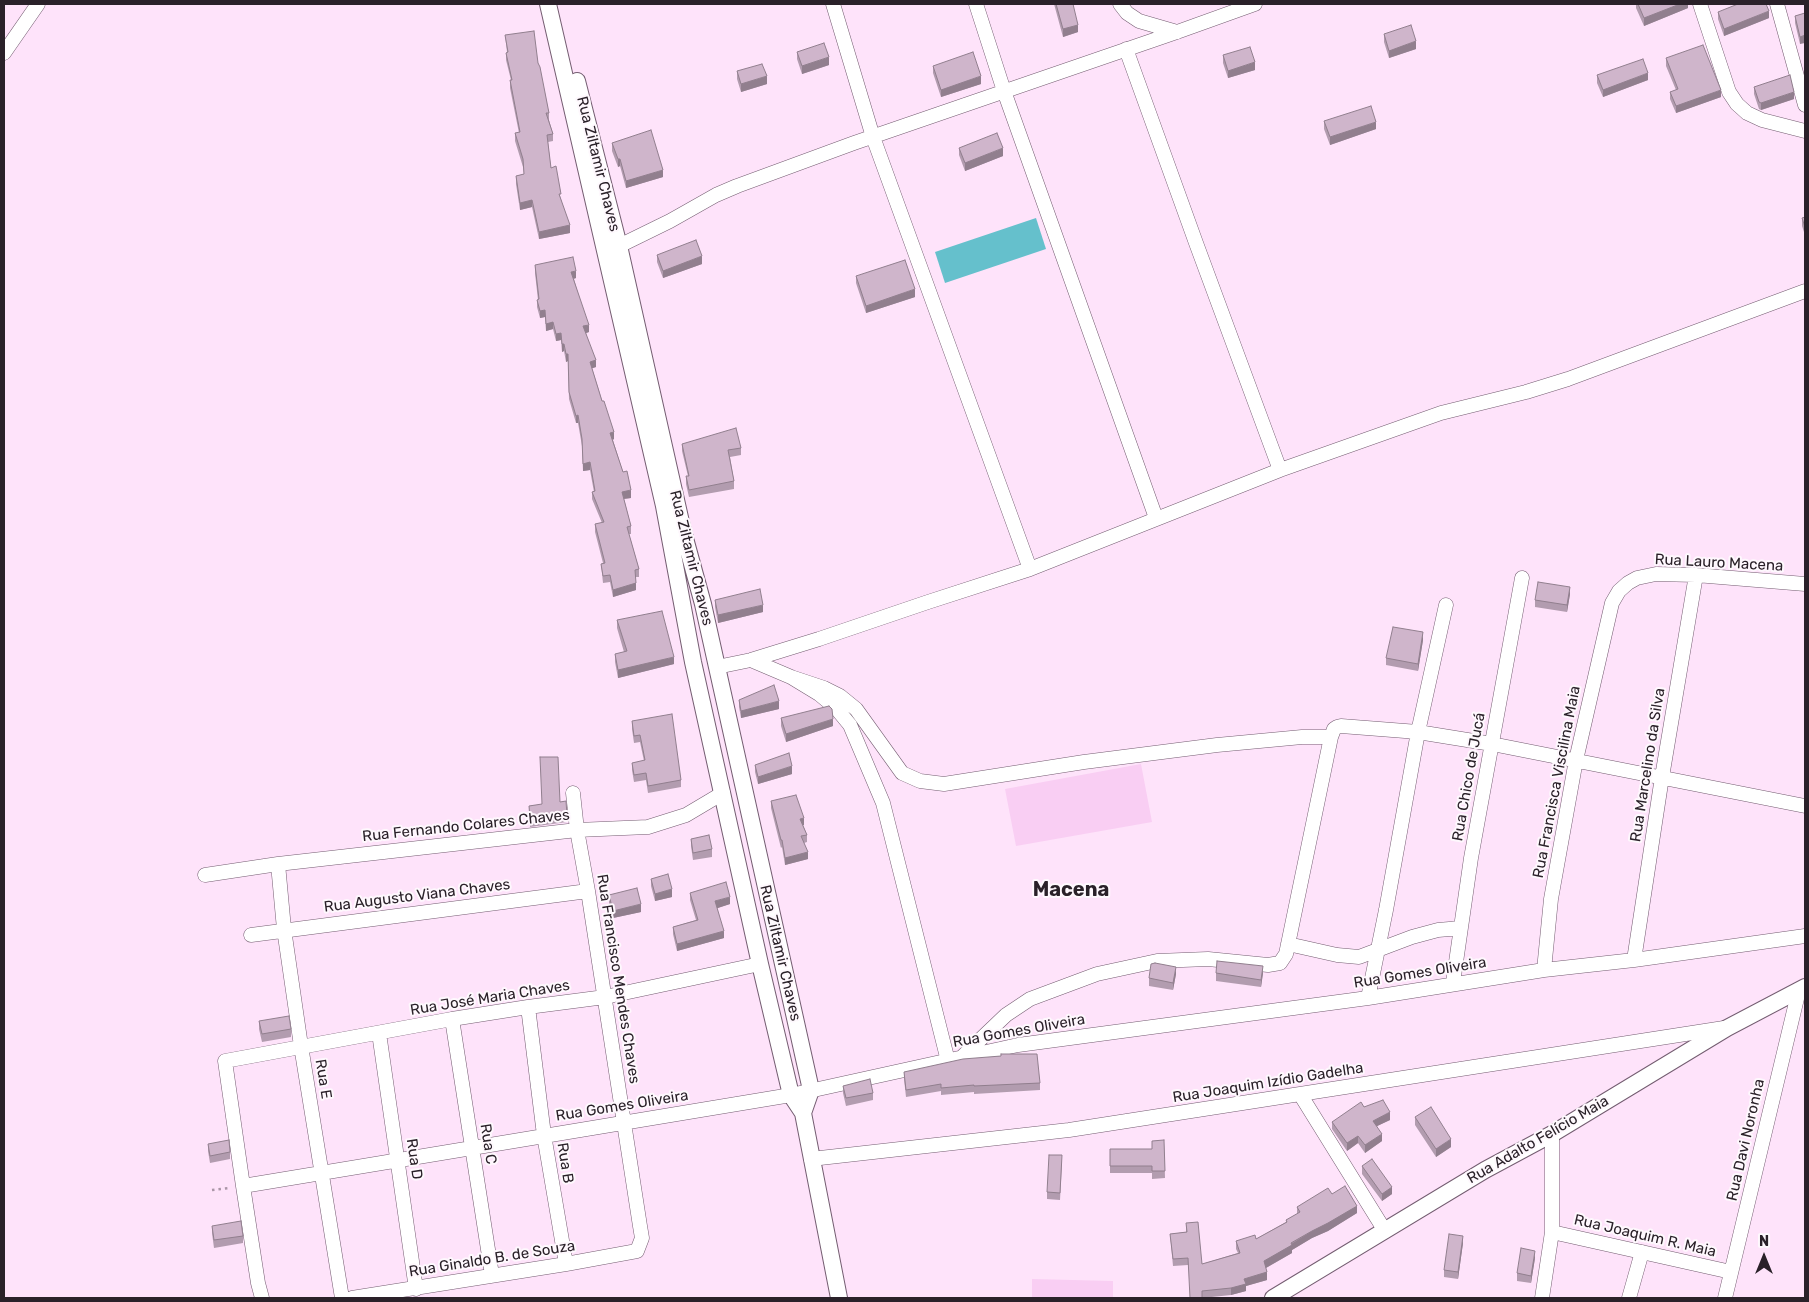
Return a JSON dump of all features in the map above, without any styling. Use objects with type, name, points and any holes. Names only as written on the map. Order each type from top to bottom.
[{"type":"street","points":[[4,53],[38,4]]},
{"type":"street","name":"Rua Ziltamir Chaves","points":[[548,4],[703,604],[811,1090],[803,1113]]},
{"type":"street","name":"Rua Ziltamir Chaves","points":[[558,4],[619,246],[630,326],[683,610],[760,964],[791,1095],[803,1113],[839,1298]]},
{"type":"street","points":[[833,4],[873,137],[1030,569]]},
{"type":"street","points":[[976,4],[1004,91],[1156,518]]},
{"type":"street","points":[[1120,4],[1127,13],[1139,21],[1178,32]]},
{"type":"street","points":[[619,246],[716,195],[873,137],[1178,32],[1253,4]]},
{"type":"street","points":[[1702,4],[1729,92],[1737,104],[1747,113],[1762,120],[1805,131]]},
{"type":"street","points":[[1777,4],[1805,105]]},
{"type":"street","points":[[1126,49],[1280,470]]},
{"type":"street","points":[[717,667],[750,660],[819,639],[1030,569],[1280,470],[1441,413],[1526,392],[1568,378],[1805,291]]},
{"type":"street","name":"Rua Lauro Macena","points":[[1612,603],[1628,583],[1638,578],[1656,574],[1696,575],[1805,584]]},
{"type":"street","name":"Rua Marcelino da Silva","points":[[1634,960],[1696,575]]},
{"type":"street","name":"Rua Chico de Jucá","points":[[1453,983],[1471,858],[1522,578]]},
{"type":"street","name":"Rua Francisca Viscilina Maia","points":[[1544,970],[1551,899],[1576,760],[1612,603]]},
{"type":"street","points":[[683,610],[703,604]]},
{"type":"street","points":[[1368,998],[1418,732],[1446,605]]},
{"type":"street","points":[[750,660],[840,696],[856,709],[902,772],[920,781],[944,784],[1084,762],[1217,745],[1302,736],[1330,737]]},
{"type":"street","points":[[791,677],[819,694],[836,708],[850,725],[883,803],[948,1061]]},
{"type":"street","points":[[962,1057],[1006,1015],[1030,999],[1097,974],[1158,961],[1208,959],[1276,965],[1282,961],[1286,954],[1330,737],[1334,730],[1341,726],[1418,732],[1492,744],[1805,806]]},
{"type":"street","name":"Rua Fernando Colares Chaves","points":[[205,875],[278,864],[577,830],[648,827],[686,815],[723,792]]},
{"type":"street","name":"Rua Francisco Mendes Chaves","points":[[573,793],[577,830],[642,1238],[637,1251]]},
{"type":"street","name":"Rua E","points":[[278,864],[284,930],[301,1046],[342,1298]]},
{"type":"street","name":"Rua Augusto Viana Chaves","points":[[251,934],[588,891]]},
{"type":"street","points":[[1288,944],[1337,955],[1359,957],[1412,937],[1438,930],[1461,928]]},
{"type":"street","name":"Rua Gomes Oliveira","points":[[243,1186],[791,1095],[1036,1042],[1368,998],[1544,970],[1634,960],[1805,936]]},
{"type":"street","name":"Rua José Maria Chaves","points":[[243,1186],[225,1061],[452,1019],[605,997],[760,964]]},
{"type":"street","name":"Rua Adalto Felício Maia","points":[[1272,1298],[1485,1170],[1552,1134],[1727,1028],[1802,988]]},
{"type":"street","name":"Rua Davi Noronha","points":[[1725,1298],[1802,988]]},
{"type":"street","name":"Rua B","points":[[528,1007],[544,1135],[566,1264]]},
{"type":"street","name":"Rua C","points":[[452,1019],[492,1275]]},
{"type":"street","name":"Rua Joaquim Izídio Gadelha","points":[[811,1159],[1069,1130],[1727,1028]]},
{"type":"street","name":"Rua D","points":[[379,1033],[416,1288]]},
{"type":"street","points":[[1300,1094],[1385,1231]]},
{"type":"street","points":[[1542,1298],[1552,1232],[1552,1134]]},
{"type":"street","points":[[243,1186],[258,1284],[262,1298]]},
{"type":"street","name":"Rua Joaquim R. Maia","points":[[1552,1232],[1731,1272]]},
{"type":"street","name":"Rua Ginaldo B. de Souza","points":[[352,1298],[637,1251]]},
{"type":"street","points":[[1629,1298],[1642,1252]]},
{"type":"shaded area","points":[[1141,764],[1152,822],[1016,846],[1005,789]]},
{"type":"shaded area","points":[[1032,1279],[1113,1281],[1113,1298],[1032,1298]]},
{"type":"water","points":[[1036,218],[1046,249],[945,283],[935,252]]},
{"type":"building","points":[[1056,4],[1073,4],[1078,25],[1063,29]]},
{"type":"building","points":[[1638,4],[1680,4],[1644,18]]},
{"type":"building","points":[[1738,4],[1766,4],[1769,11],[1724,29],[1718,12]]},
{"type":"building","points":[[1805,13],[1805,35],[1800,37],[1795,16]]},
{"type":"building","points":[[1411,25],[1416,41],[1389,51],[1384,34]]},
{"type":"building","points":[[534,31],[538,63],[549,113],[546,113],[553,134],[547,135],[551,168],[556,166],[561,194],[559,194],[570,225],[539,232],[532,200],[520,203],[516,176],[524,174],[523,159],[515,133],[520,132],[510,80],[512,80],[506,53],[508,52],[505,35]]},
{"type":"building","points":[[824,43],[829,57],[802,66],[797,52]]},
{"type":"building","points":[[1703,45],[1721,90],[1676,106],[1670,92],[1678,89],[1666,58]]},
{"type":"building","points":[[1250,47],[1255,62],[1228,71],[1223,55]]},
{"type":"building","points":[[973,52],[981,76],[941,90],[933,66]]},
{"type":"building","points":[[1643,59],[1648,73],[1603,90],[1597,75]]},
{"type":"building","points":[[762,64],[767,76],[741,84],[737,71]]},
{"type":"building","points":[[1790,75],[1794,92],[1761,103],[1759,102],[1754,87]]},
{"type":"building","points":[[1371,106],[1376,122],[1330,137],[1324,121]]},
{"type":"building","points":[[651,130],[663,170],[626,181],[620,159],[618,159],[612,143]]},
{"type":"building","points":[[997,133],[1003,148],[965,163],[959,148]]},
{"type":"building","points":[[696,240],[702,256],[663,271],[657,255]]},
{"type":"building","points":[[573,257],[576,271],[571,272],[589,325],[583,326],[596,360],[590,362],[614,432],[610,433],[623,472],[627,471],[631,490],[622,492],[631,526],[627,527],[639,569],[635,570],[636,583],[613,590],[610,575],[603,576],[601,564],[605,563],[595,524],[604,522],[592,492],[595,491],[590,462],[583,464],[582,439],[578,415],[576,416],[569,392],[568,354],[566,354],[564,344],[562,344],[561,333],[556,334],[553,322],[546,324],[545,310],[540,311],[537,300],[539,299],[535,265]]},
{"type":"building","points":[[905,260],[915,289],[866,306],[856,276]]},
{"type":"building","points":[[736,428],[741,448],[728,450],[734,481],[689,490],[686,476],[689,476],[682,444]]},
{"type":"building","points":[[1538,582],[1570,587],[1567,605],[1535,600]]},
{"type":"building","points":[[760,589],[763,605],[718,615],[715,600]]},
{"type":"building","points":[[662,611],[674,657],[618,670],[615,654],[627,651],[617,620]]},
{"type":"building","points":[[1393,627],[1423,632],[1418,664],[1386,658]]},
{"type":"building","points":[[774,685],[779,701],[741,711],[739,700]]},
{"type":"building","points":[[829,706],[832,709],[833,719],[786,734],[781,718]]},
{"type":"building","points":[[672,714],[681,780],[648,786],[646,773],[634,775],[632,763],[645,760],[640,735],[634,736],[632,721]]},
{"type":"building","points":[[789,753],[792,766],[758,777],[755,765]]},
{"type":"building","points":[[540,757],[558,757],[560,802],[566,801],[567,815],[530,819],[529,806],[542,804]]},
{"type":"building","points":[[796,795],[804,818],[800,819],[807,835],[801,836],[808,852],[785,858],[771,801]]},
{"type":"building","points":[[709,835],[712,849],[693,853],[691,839]]},
{"type":"building","points":[[668,874],[672,889],[655,894],[651,879]]},
{"type":"building","points":[[726,882],[730,897],[715,901],[724,931],[677,944],[673,927],[698,920],[690,893]]},
{"type":"building","points":[[637,888],[641,904],[613,911],[609,895]]},
{"type":"building","points":[[1217,961],[1263,966],[1261,980],[1216,973]]},
{"type":"building","points":[[1151,964],[1176,967],[1173,983],[1149,978]]},
{"type":"building","points":[[289,1016],[291,1029],[262,1034],[259,1021]]},
{"type":"building","points":[[1001,1054],[1037,1054],[1040,1083],[941,1088],[941,1084],[906,1090],[904,1072],[963,1059],[1001,1056]]},
{"type":"building","points":[[870,1079],[873,1093],[846,1098],[843,1086]]},
{"type":"building","points":[[1383,1100],[1390,1112],[1373,1121],[1382,1134],[1365,1145],[1358,1136],[1347,1143],[1332,1122],[1361,1102],[1364,1107]]},
{"type":"building","points":[[1431,1107],[1451,1139],[1436,1149],[1415,1117]]},
{"type":"building","points":[[229,1140],[230,1152],[210,1156],[208,1144]]},
{"type":"building","points":[[1164,1140],[1165,1171],[1152,1171],[1152,1166],[1110,1166],[1110,1149],[1152,1149],[1152,1141]]},
{"type":"building","points":[[1049,1155],[1062,1155],[1060,1193],[1047,1192]]},
{"type":"building","points":[[1372,1159],[1392,1187],[1382,1194],[1362,1166]]},
{"type":"building","points":[[1345,1186],[1357,1206],[1291,1243],[1292,1245],[1264,1261],[1267,1272],[1244,1279],[1246,1284],[1231,1288],[1202,1291],[1202,1298],[1190,1298],[1188,1258],[1173,1259],[1170,1234],[1187,1232],[1186,1223],[1198,1222],[1202,1264],[1240,1253],[1236,1241],[1255,1235],[1256,1239],[1287,1222],[1286,1220],[1300,1212],[1297,1207],[1328,1188],[1332,1194]]},
{"type":"building","points":[[241,1221],[243,1236],[214,1240],[212,1226]]},
{"type":"building","points":[[1449,1234],[1463,1236],[1458,1272],[1444,1270]]},
{"type":"building","points":[[1521,1248],[1535,1251],[1531,1276],[1517,1273]]},
{"type":"district","name":"Macena","points":[[1071,890]]}]
